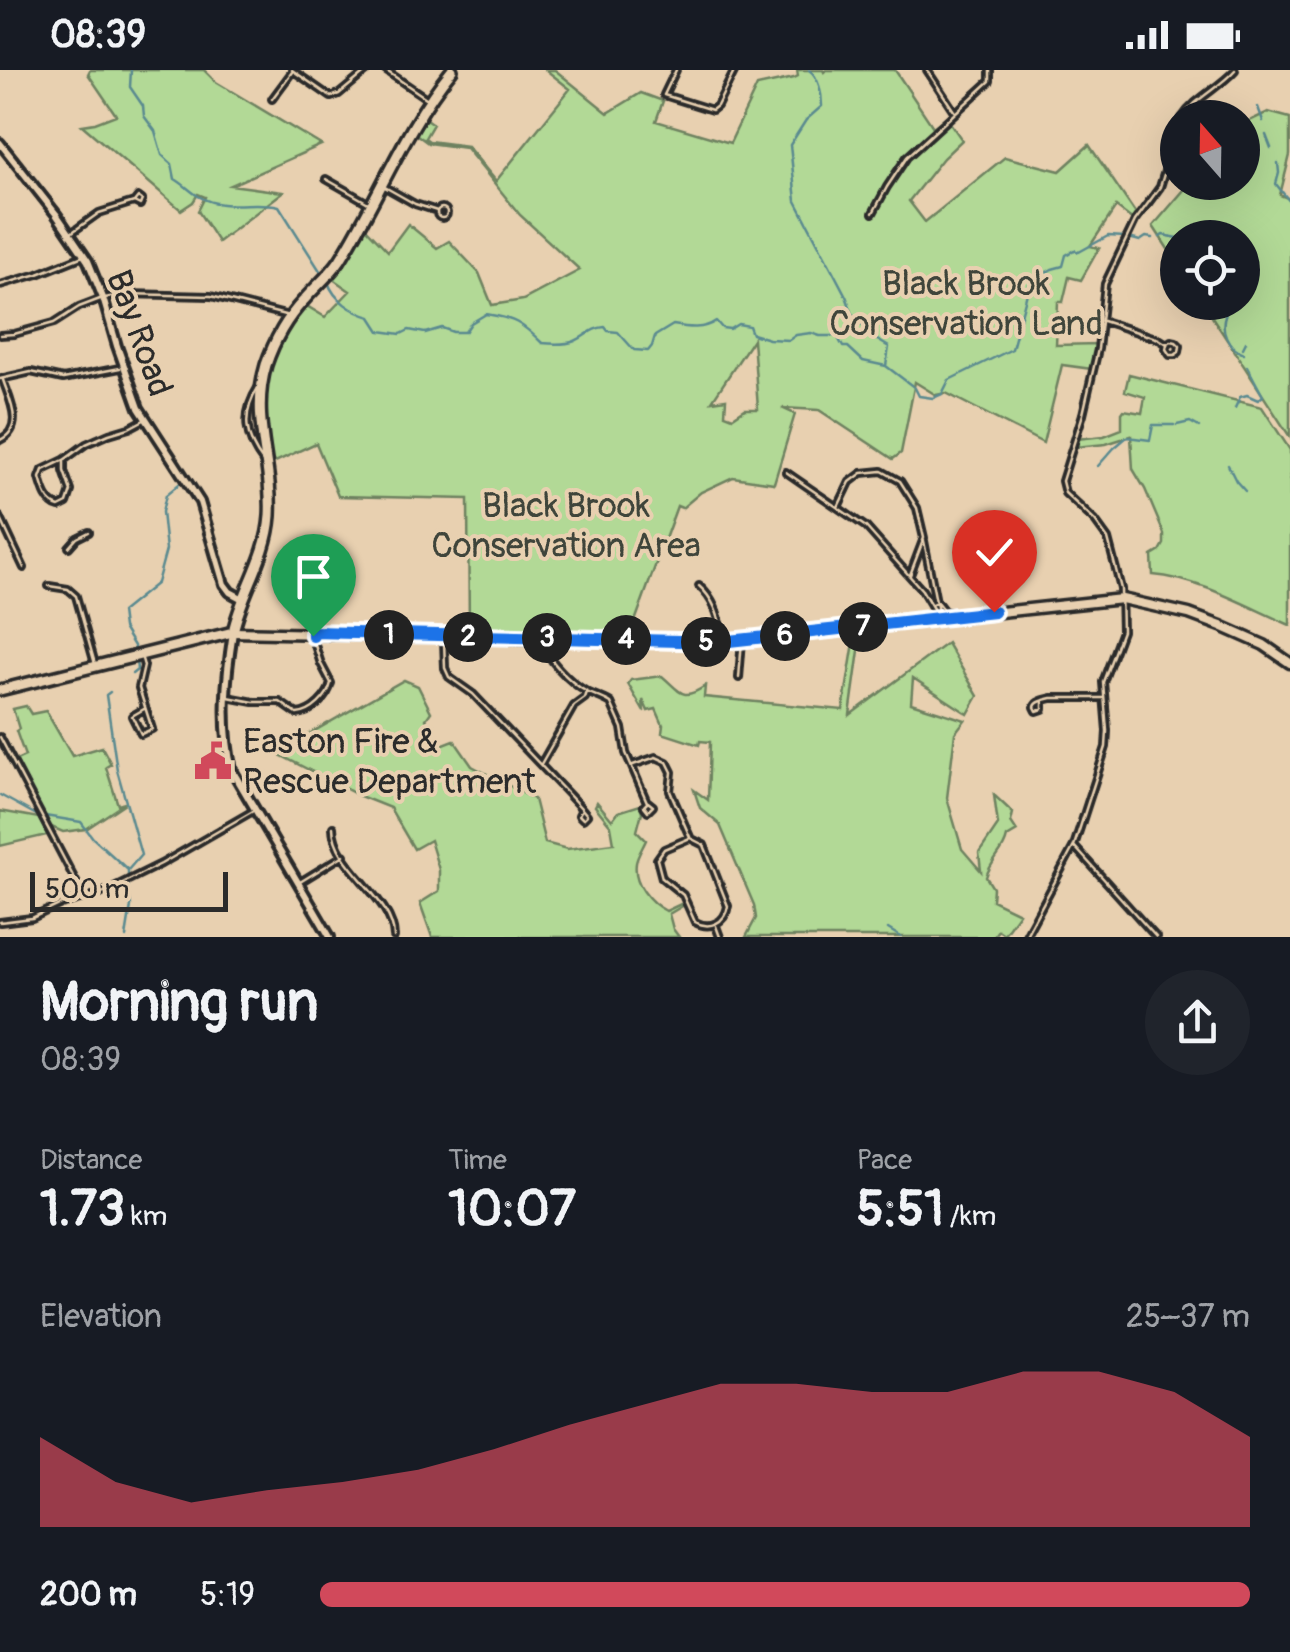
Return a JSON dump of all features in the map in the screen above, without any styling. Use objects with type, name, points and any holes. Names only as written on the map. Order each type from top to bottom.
[{"type":"highway","points":[[0,690],[233,632],[267,538],[271,498],[260,420],[262,383],[272,349],[291,316],[333,269],[400,148],[452,70]]},
{"type":"main road","name":"Bay Road","points":[[0,142],[84,256],[146,420],[197,496],[224,584],[243,599]]},
{"type":"main road","points":[[330,937],[235,777],[230,762],[226,697],[233,632],[742,640],[1122,599],[1189,614],[1221,626],[1290,663]]},
{"type":"street","points":[[272,99],[293,70],[333,97],[368,70]]},
{"type":"street","points":[[384,70],[430,100]]},
{"type":"street","points":[[676,70],[664,95],[712,110],[735,70]]},
{"type":"street","points":[[927,70],[954,112]]},
{"type":"street","points":[[873,213],[907,157],[990,81],[990,70]]},
{"type":"street","points":[[1199,100],[1235,70]]},
{"type":"street","points":[[326,178],[371,205]]},
{"type":"street","points":[[1025,937],[1074,846],[1107,740],[1105,674],[1122,629],[1122,599],[1108,538],[1062,486],[1083,414],[1106,282],[1138,216],[1160,185]]},
{"type":"street","points":[[381,186],[437,211]]},
{"type":"street","points":[[70,234],[99,213],[134,202]]},
{"type":"street","points":[[0,285],[84,256]]},
{"type":"street","points":[[0,336],[54,322],[103,298],[132,294],[212,296],[291,316]]},
{"type":"street","points":[[1102,321],[1167,344]]},
{"type":"street","points":[[0,440],[11,434],[15,424],[1,378],[31,372],[66,379],[124,368]]},
{"type":"street","points":[[64,460],[71,495],[68,503],[59,507],[51,504],[40,478],[47,467],[86,444],[146,420]]},
{"type":"street","points":[[838,507],[854,478],[871,471],[886,472],[900,481],[917,508],[939,618]]},
{"type":"street","points":[[786,472],[866,527],[910,577],[939,618]]},
{"type":"street","points":[[0,517],[24,568]]},
{"type":"street","points":[[69,547],[89,532]]},
{"type":"street","points":[[910,577],[924,538]]},
{"type":"street","points":[[915,563],[929,563]]},
{"type":"street","points":[[49,586],[68,589],[77,598],[95,666]]},
{"type":"street","points":[[698,586],[712,601],[723,639]]},
{"type":"street","points":[[930,603],[937,602]]},
{"type":"street","points":[[937,602],[946,612],[960,616]]},
{"type":"street","points":[[226,697],[278,702],[298,714],[310,711],[331,683],[313,632]]},
{"type":"street","points":[[444,636],[444,662],[449,677],[473,694],[582,810]]},
{"type":"street","points":[[540,638],[545,651],[571,681],[613,707],[626,753],[647,802]]},
{"type":"street","points":[[739,678],[742,640]]},
{"type":"street","points":[[141,654],[144,666],[139,688],[152,729],[141,734],[132,716],[144,709]]},
{"type":"street","points":[[540,765],[574,706],[587,692]]},
{"type":"street","points":[[1043,700],[1104,698]]},
{"type":"street","points":[[0,737],[84,899]]},
{"type":"street","points":[[633,765],[656,757],[667,762],[672,772],[670,791],[690,838],[704,845],[728,906],[726,916],[716,924],[695,922],[683,896],[662,878],[657,864],[664,848],[690,838]]},
{"type":"street","points":[[0,922],[30,918],[61,904],[100,894],[254,810]]},
{"type":"street","points":[[332,827],[344,856],[394,922],[394,937]]},
{"type":"street","points":[[1074,846],[1156,937]]},
{"type":"street","points":[[298,883],[344,856]]},
{"type":"street","points":[[716,924],[720,937]]},
{"type":"green space","points":[[90,70],[204,70],[216,82],[321,145],[231,185],[283,192],[218,242],[198,211],[205,197],[198,194],[181,210],[82,125],[116,115],[88,74]]},
{"type":"green space","points":[[546,70],[555,70],[608,113],[641,93],[663,101],[656,121],[730,143],[757,86],[794,78],[798,76],[797,70],[895,70],[933,127],[946,117],[962,140],[909,201],[925,222],[1005,157],[1060,171],[1089,145],[1136,214],[1133,220],[1116,207],[1090,246],[1099,248],[1081,280],[1069,277],[1063,302],[1058,302],[1056,345],[1097,344],[1092,369],[1062,365],[1043,443],[946,393],[936,395],[915,382],[901,453],[893,459],[819,410],[782,408],[795,414],[774,483],[733,477],[701,492],[682,508],[677,506],[629,638],[469,634],[468,499],[338,496],[316,443],[271,464],[265,419],[268,380],[281,343],[305,305],[325,317],[350,291],[330,277],[363,225],[388,251],[408,224],[437,248],[449,241],[479,273],[492,305],[523,300],[580,270],[520,215],[466,148],[428,143],[413,132],[423,117],[433,124],[425,138],[467,146],[496,181],[570,89]],"holes":[[[753,339],[758,409],[745,409],[733,417],[725,414],[726,399],[712,401]]]},
{"type":"green space","points":[[1268,112],[1290,118],[1290,155],[1280,195],[1290,199],[1290,437],[1214,320],[1260,320],[1260,220],[1160,220],[1160,237],[1153,226],[1175,200],[1260,200],[1260,116]]},
{"type":"green space","points":[[1129,374],[1262,407],[1290,450],[1290,625],[1205,588],[1153,575],[1152,556],[1164,544],[1164,534],[1133,469],[1131,436],[1106,444],[1075,447],[1077,439],[1122,429],[1124,410],[1142,413],[1145,397],[1125,391]]},
{"type":"green space","points":[[862,629],[850,715],[947,643],[978,696],[968,714],[913,678],[911,703],[965,720],[955,733],[947,798],[962,849],[981,871],[979,853],[998,825],[994,795],[1013,813],[1011,822],[1017,831],[1007,837],[986,877],[993,888],[992,900],[1019,913],[1004,934],[998,930],[993,937],[746,937],[756,918],[754,905],[720,825],[700,808],[694,790],[708,800],[710,742],[700,741],[699,745],[662,733],[656,709],[648,711],[643,700],[644,712],[628,684],[631,680],[662,676],[686,694],[705,686],[704,697],[843,710],[856,630]]},
{"type":"green space","points":[[404,680],[418,686],[431,712],[426,719],[439,746],[454,740],[472,766],[534,799],[545,843],[567,849],[614,843],[611,826],[595,806],[597,802],[612,820],[618,812],[640,805],[637,831],[646,840],[637,860],[637,878],[649,898],[666,911],[683,903],[669,914],[679,937],[432,937],[420,903],[439,891],[439,870],[430,840],[414,849],[390,808],[276,753]]},
{"type":"green space","points":[[26,706],[31,714],[46,711],[72,756],[102,747],[111,764],[106,767],[118,805],[125,803],[86,829],[63,832],[49,826],[16,760],[25,756],[13,709]]},
{"type":"green space","points":[[0,811],[39,818],[47,835],[0,846]]},
{"type":"waterway","points":[[131,70],[130,87],[155,131],[162,155],[172,164],[175,179],[209,201],[279,206],[322,274]]},
{"type":"waterway","points":[[809,70],[819,86],[822,106],[806,120],[790,145],[796,201],[853,315],[874,338],[889,347],[886,366]]},
{"type":"waterway","points":[[1260,113],[1263,121]]},
{"type":"waterway","points":[[1266,135],[1271,148]]},
{"type":"waterway","points":[[1278,163],[1276,184],[1290,202]]},
{"type":"waterway","points":[[328,282],[339,300],[371,317],[380,331],[401,334],[442,328],[465,332],[486,314],[517,323],[542,343],[571,342],[605,327],[618,332],[634,350],[648,351],[655,336],[673,325],[701,327],[716,321],[722,328],[749,326],[752,334],[769,339],[789,340],[811,333],[837,336],[843,347],[863,361],[886,366],[915,388],[919,396],[933,398],[942,394],[949,380],[1012,349],[1030,282],[1063,266],[1066,255],[1074,250],[1079,252],[1108,236],[1125,237]]},
{"type":"waterway","points":[[1129,238],[1153,238]]},
{"type":"waterway","points":[[1225,320],[1226,337],[1244,354]]},
{"type":"waterway","points":[[1243,348],[1246,342]]},
{"type":"waterway","points":[[1235,408],[1240,397],[1247,395],[1258,400],[1263,396],[1247,366]]},
{"type":"waterway","points":[[1177,425],[1190,422],[1199,427]]},
{"type":"waterway","points":[[1098,466],[1127,437],[1150,440],[1153,425],[1174,425]]},
{"type":"waterway","points":[[1228,465],[1245,491]]},
{"type":"waterway","points":[[134,652],[123,628],[121,612],[157,583],[166,550],[162,512],[166,495],[184,480]]},
{"type":"waterway","points":[[132,674],[137,670],[136,660]]},
{"type":"waterway","points":[[110,692],[106,695],[117,770],[141,855],[128,870]]},
{"type":"waterway","points":[[0,795],[40,817]]},
{"type":"waterway","points":[[45,816],[81,822],[128,870],[128,878]]},
{"type":"waterway","points":[[126,937],[131,906],[128,883]]},
{"type":"waterway","points":[[888,929],[901,937]]},
{"type":"place","name":"Easton Fire & Rescue Department","points":[[213,761]]},
{"type":"route","points":[[313,636],[313,632],[720,642],[994,612]]},
{"type":"park label","name":"Black Brook Conservation Land","points":[[966,303]]},
{"type":"park label","name":"Black Brook Conservation Area","points":[[566,525]]}]
